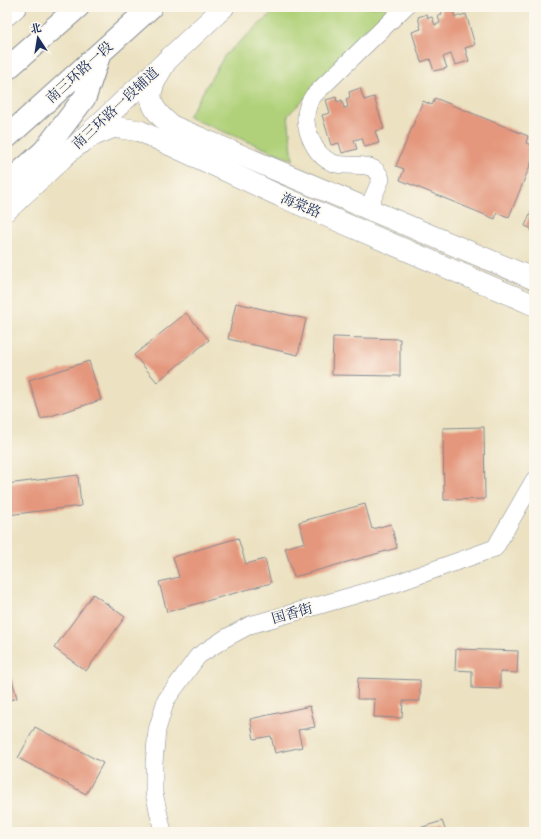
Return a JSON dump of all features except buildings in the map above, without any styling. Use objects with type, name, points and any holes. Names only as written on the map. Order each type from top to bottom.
[{"type":"highway","points":[[7,69],[78,7]]},
{"type":"highway","name":"南三环路一段","points":[[7,137],[151,7]]},
{"type":"highway","points":[[7,184],[44,151],[84,97],[101,52]]},
{"type":"main road","points":[[7,15],[16,7]]},
{"type":"main road","name":"南三环路一段辅道","points":[[7,210],[224,7]]},
{"type":"main road","name":"海棠路","points":[[167,60],[152,85],[152,104],[160,117],[172,126],[534,279]]},
{"type":"main road","name":"海棠路","points":[[69,151],[92,136],[114,127],[140,131],[280,196],[534,305]]},
{"type":"street","points":[[368,209],[381,179],[380,173],[374,168],[334,163],[323,157],[315,147],[309,133],[308,106],[314,95],[405,7]]},
{"type":"street","name":"国香街","points":[[162,832],[154,793],[154,763],[157,730],[166,700],[198,656],[224,639],[250,625],[397,583],[495,548],[534,480]]},
{"type":"green space","points":[[279,7],[396,7],[288,115],[293,160],[188,117],[225,55]]}]
